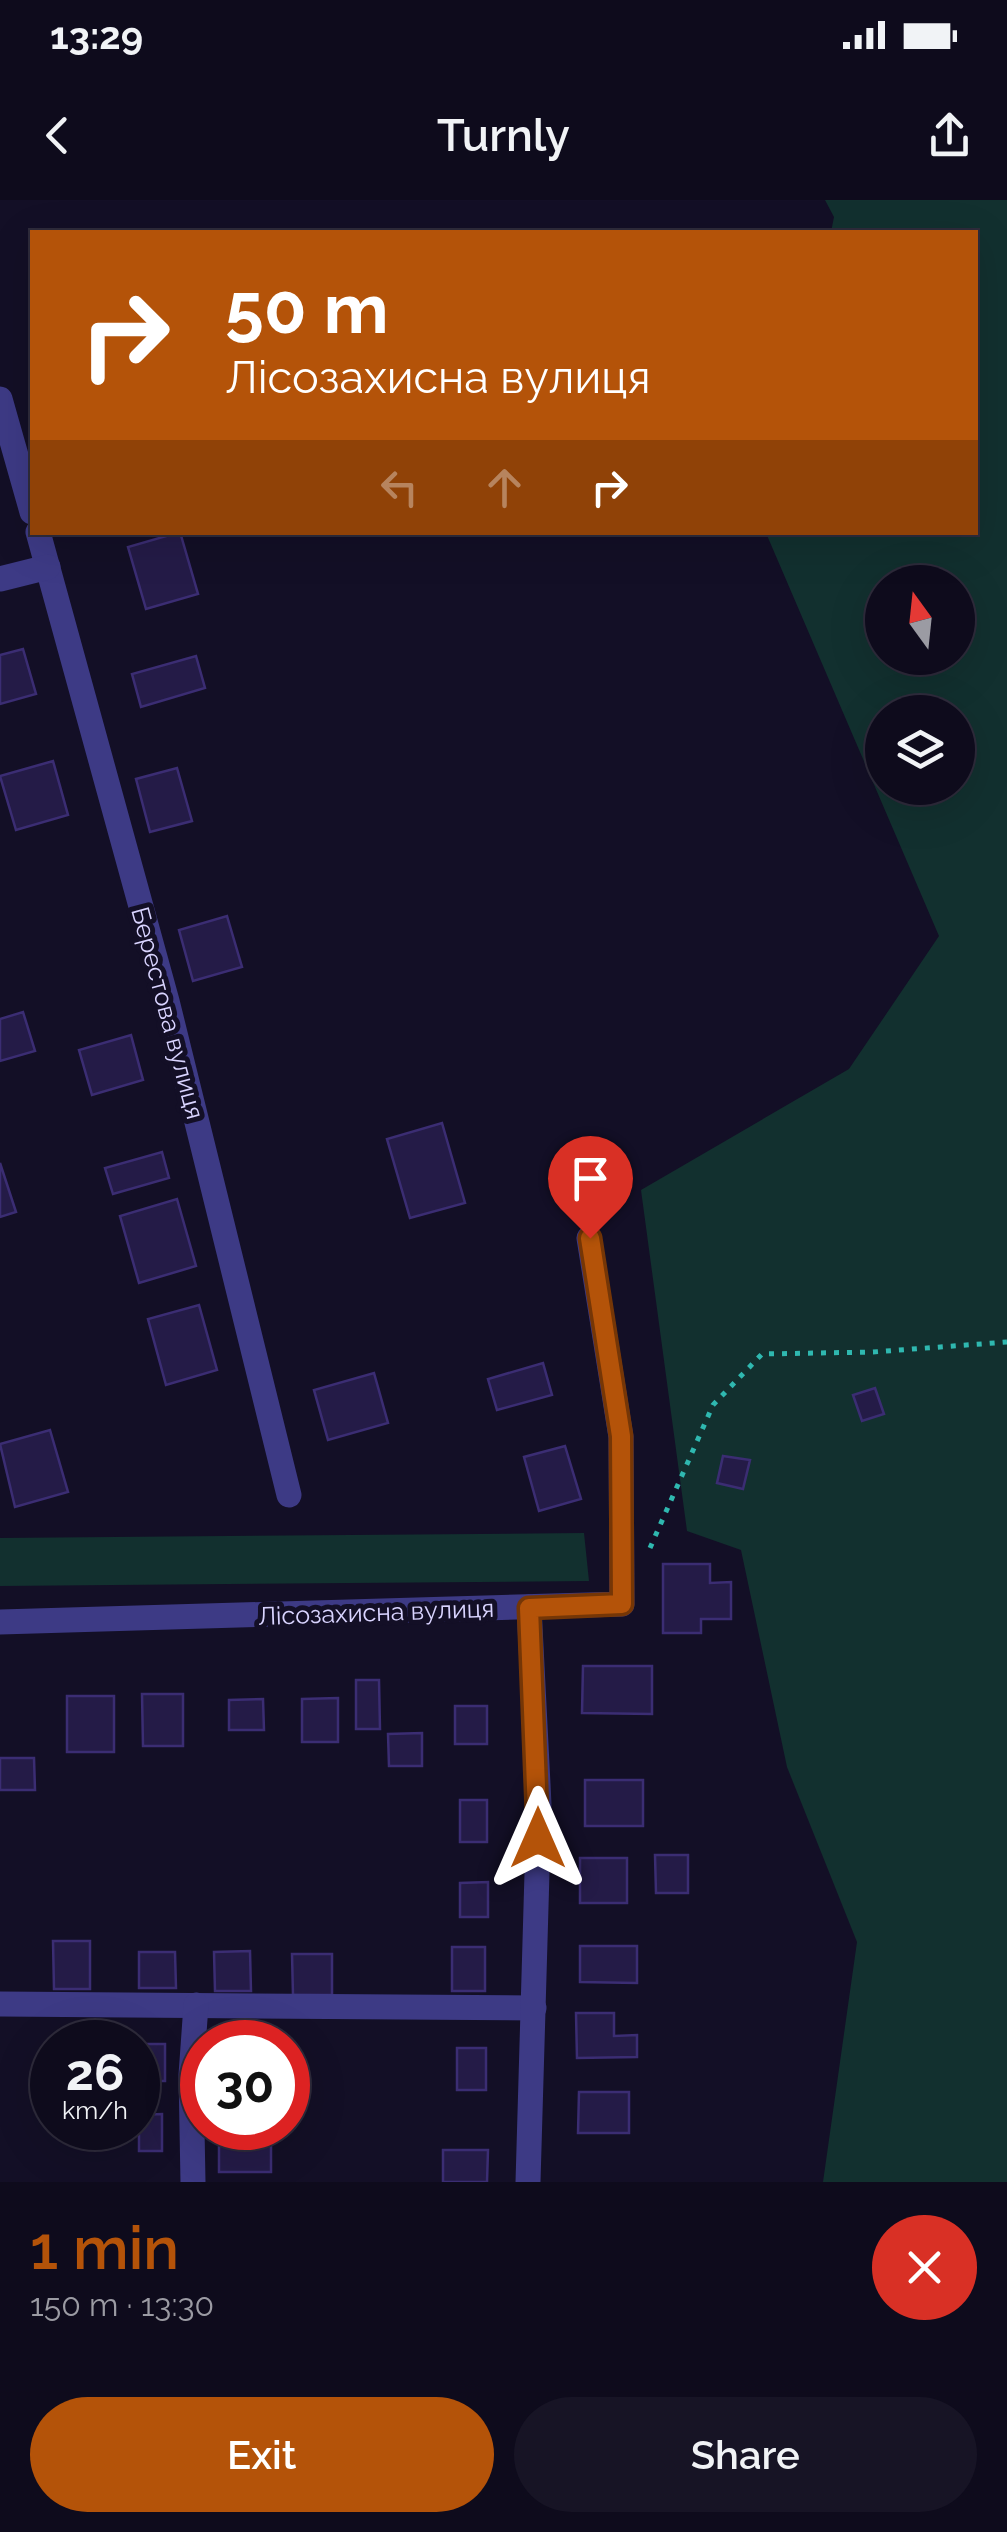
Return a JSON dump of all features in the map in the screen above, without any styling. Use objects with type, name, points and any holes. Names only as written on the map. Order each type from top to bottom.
[{"type":"street","points":[[0,399],[30,505]]},
{"type":"street","name":"Берестова вулиця","points":[[39,535],[172,1020],[289,1495]]},
{"type":"street","points":[[0,579],[48,567]]},
{"type":"street","name":"Лісозахисна вулиця","points":[[0,1622],[622,1604],[621,1436],[590,1238]]},
{"type":"street","points":[[528,2182],[540,1804],[529,1608]]},
{"type":"street","points":[[0,2004],[534,2008]]},
{"type":"street","points":[[193,2182],[191,2075],[196,2005]]},
{"type":"path","points":[[646,1557],[713,1405],[762,1354],[873,1352],[1007,1342]]},
{"type":"green space","points":[[825,200],[1007,200],[1007,2182],[823,2182],[857,1942],[787,1767],[741,1550],[687,1531],[641,1190],[849,1069],[939,936],[883,805],[975,805],[975,695],[865,695],[865,764],[767,535],[978,535],[978,230],[831,230],[834,217]]},
{"type":"green space","points":[[584,1533],[589,1581],[0,1586],[0,1538]]},
{"type":"building","points":[[181,535],[198,594],[146,609],[128,547]]},
{"type":"building","points":[[23,649],[36,694],[0,704],[0,655]]},
{"type":"building","points":[[196,656],[205,688],[141,707],[132,674]]},
{"type":"building","points":[[53,761],[68,815],[16,830],[0,776]]},
{"type":"building","points":[[177,768],[192,821],[150,832],[136,779]]},
{"type":"building","points":[[227,916],[242,967],[193,981],[179,930]]},
{"type":"building","points":[[23,1012],[35,1051],[0,1061],[0,1019]]},
{"type":"building","points":[[131,1035],[143,1080],[92,1095],[79,1050]]},
{"type":"building","points":[[442,1123],[465,1203],[410,1218],[387,1139]]},
{"type":"building","points":[[162,1152],[169,1178],[113,1194],[105,1168]]},
{"type":"building","points":[[0,1163],[16,1212],[0,1217]]},
{"type":"building","points":[[177,1199],[196,1266],[139,1283],[120,1216]]},
{"type":"building","points":[[199,1305],[217,1370],[166,1385],[148,1319]]},
{"type":"building","points":[[543,1363],[552,1395],[497,1410],[488,1379]]},
{"type":"building","points":[[374,1373],[388,1423],[328,1440],[314,1390]]},
{"type":"building","points":[[875,1388],[884,1414],[862,1421],[853,1395]]},
{"type":"building","points":[[50,1430],[68,1492],[15,1507],[0,1444]]},
{"type":"building","points":[[565,1446],[581,1499],[539,1511],[524,1457]]},
{"type":"building","points":[[723,1456],[750,1460],[743,1489],[717,1483]]},
{"type":"building","points":[[663,1564],[710,1564],[710,1583],[731,1582],[731,1619],[701,1619],[701,1633],[663,1633]]},
{"type":"building","points":[[583,1666],[652,1666],[652,1714],[582,1713]]},
{"type":"building","points":[[356,1680],[379,1680],[380,1729],[356,1729]]},
{"type":"building","points":[[142,1694],[183,1694],[183,1746],[143,1746]]},
{"type":"building","points":[[67,1696],[114,1696],[114,1752],[67,1752]]},
{"type":"building","points":[[338,1698],[338,1742],[302,1742],[302,1699]]},
{"type":"building","points":[[263,1699],[264,1730],[229,1730],[229,1700]]},
{"type":"building","points":[[455,1706],[487,1706],[487,1744],[455,1744]]},
{"type":"building","points":[[422,1733],[422,1766],[389,1766],[388,1734]]},
{"type":"building","points":[[0,1758],[34,1758],[35,1790],[0,1790]]},
{"type":"building","points":[[585,1780],[643,1780],[643,1826],[585,1826]]},
{"type":"building","points":[[460,1800],[487,1800],[487,1842],[460,1842]]},
{"type":"building","points":[[655,1855],[688,1855],[688,1893],[656,1893]]},
{"type":"building","points":[[580,1858],[627,1858],[627,1903],[580,1903]]},
{"type":"building","points":[[488,1882],[488,1917],[460,1917],[460,1883]]},
{"type":"building","points":[[53,1941],[90,1941],[90,1989],[54,1989]]},
{"type":"building","points":[[580,1946],[637,1946],[637,1983],[580,1982]]},
{"type":"building","points":[[452,1947],[485,1947],[485,1991],[452,1991]]},
{"type":"building","points":[[250,1951],[251,1991],[215,1991],[214,1952]]},
{"type":"building","points":[[139,1952],[175,1952],[176,1988],[139,1988]]},
{"type":"building","points":[[292,1954],[332,1954],[332,1995],[293,1995]]},
{"type":"building","points":[[576,2013],[614,2013],[614,2036],[637,2035],[637,2057],[577,2058]]},
{"type":"building","points":[[160,2044],[165,2044],[165,2081],[160,2081]]},
{"type":"building","points":[[457,2048],[486,2048],[486,2090],[457,2090]]},
{"type":"building","points":[[579,2092],[629,2092],[629,2133],[578,2133]]},
{"type":"building","points":[[160,2114],[162,2151],[139,2151],[160,2150]]},
{"type":"building","points":[[219,2150],[271,2150],[271,2172],[219,2172]]},
{"type":"building","points":[[443,2150],[488,2150],[487,2182],[443,2182]]},
{"type":"route","points":[[538,1838],[540,1804],[529,1608],[622,1604],[621,1436],[590,1238]]}]
